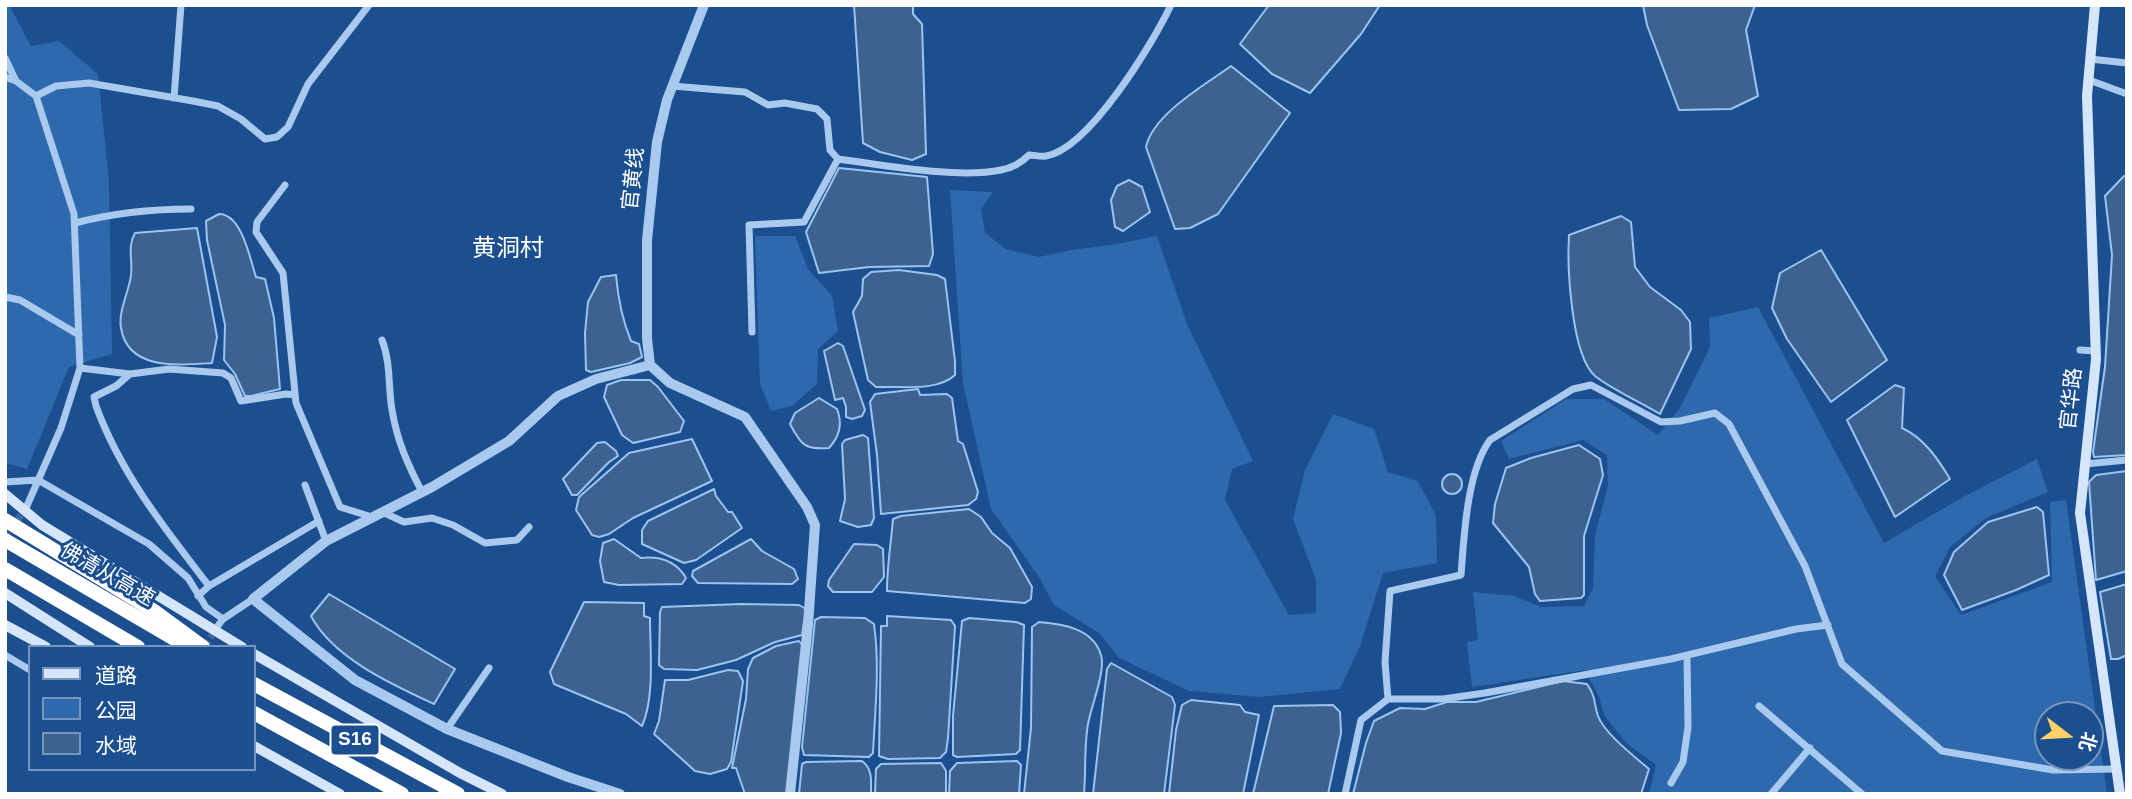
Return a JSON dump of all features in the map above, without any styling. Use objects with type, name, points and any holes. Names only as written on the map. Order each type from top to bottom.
[{"type":"highway","points":[[5,520],[154,611],[200,645]]},
{"type":"highway","name":"佛清从高速","points":[[5,540],[185,645]]},
{"type":"highway","points":[[5,569],[135,645]]},
{"type":"highway","name":"S16","points":[[256,685],[458,794]]},
{"type":"highway","name":"S16","points":[[256,714],[402,794]]},
{"type":"main road","name":"官华路","points":[[2095,5],[2087,96],[2095,351],[2080,513],[2120,794]]},
{"type":"main road","points":[[5,494],[42,525],[239,645]]},
{"type":"main road","points":[[5,593],[87,645]]},
{"type":"main road","points":[[5,625],[42,645]]},
{"type":"main road","points":[[256,655],[460,774],[502,794]]},
{"type":"main road","points":[[256,747],[340,794]]},
{"type":"street","points":[[174,98],[181,5]]},
{"type":"street","name":"官黄线","points":[[650,365],[647,339],[647,240],[657,142],[672,86],[704,5]]},
{"type":"street","points":[[672,86],[745,92],[768,105],[785,103],[817,109],[827,119],[830,150],[838,159],[950,172],[1000,171],[1020,164],[1029,155],[1047,156],[1076,140],[1102,115],[1160,29],[1171,5]]},
{"type":"street","points":[[36,96],[56,86],[89,83],[218,106],[241,119],[265,139],[277,137],[288,127],[308,84],[367,6]]},
{"type":"street","points":[[5,58],[16,81]]},
{"type":"street","points":[[2090,59],[2127,63]]},
{"type":"street","points":[[5,77],[16,81],[36,96],[75,214],[80,368],[61,428],[26,508]]},
{"type":"street","points":[[2089,80],[2127,94]]},
{"type":"street","points":[[752,332],[749,225],[804,222],[838,159]]},
{"type":"street","points":[[285,185],[257,222],[256,232],[282,273],[296,403],[340,507],[404,522],[432,518],[453,525],[485,543],[517,540],[529,527]]},
{"type":"street","points":[[75,223],[102,216],[156,209],[191,209]]},
{"type":"street","points":[[5,297],[20,300],[79,335]]},
{"type":"street","points":[[382,340],[388,357],[387,379],[401,451],[422,492]]},
{"type":"street","points":[[2080,350],[2095,351]]},
{"type":"street","points":[[217,627],[326,541],[422,492],[509,441],[558,396],[596,379],[650,365],[670,383],[745,417],[807,507],[815,525],[808,625],[790,794]]},
{"type":"street","points":[[80,368],[130,374],[169,369],[223,373],[231,378],[241,401],[295,395]]},
{"type":"street","points":[[130,374],[116,386],[94,397],[100,418],[119,460],[146,502],[209,586]]},
{"type":"street","points":[[1388,699],[1385,662],[1390,591],[1461,575],[1465,524],[1480,453],[1490,440],[1573,389],[1591,385],[1661,422],[1680,421],[1715,413],[1729,424],[1805,566],[1842,664],[1942,751],[2053,770],[2116,769]]},
{"type":"street","points":[[2085,464],[2127,460]]},
{"type":"street","points":[[5,482],[38,480],[149,544],[188,579],[205,607],[223,620]]},
{"type":"street","points":[[304,485],[326,541]]},
{"type":"street","points":[[198,596],[209,586],[319,521]]},
{"type":"street","points":[[253,599],[355,680],[447,729],[568,777],[620,794]]},
{"type":"street","points":[[1345,794],[1361,720],[1388,699],[1443,699],[1464,696],[1686,656],[1796,629],[1828,625]]},
{"type":"street","points":[[5,655],[28,669]]},
{"type":"street","points":[[1671,783],[1683,762],[1688,727],[1686,656]]},
{"type":"street","points":[[447,729],[489,668]]},
{"type":"street","points":[[1759,706],[1862,794]]},
{"type":"street","points":[[1771,794],[1810,748]]},
{"type":"green space","points":[[5,5],[9,5],[31,46],[59,41],[98,74],[109,183],[112,354],[69,367],[27,469],[5,463]]},
{"type":"green space","points":[[950,190],[993,192],[981,209],[985,233],[1006,249],[1039,257],[1157,236],[1187,324],[1253,461],[1232,469],[1225,500],[1289,615],[1316,613],[1316,580],[1293,519],[1305,470],[1333,414],[1374,429],[1388,472],[1418,481],[1436,516],[1437,563],[1383,573],[1360,646],[1340,689],[1260,697],[1189,691],[1119,658],[1099,633],[1054,605],[1039,577],[991,509],[963,383]]},
{"type":"green space","points":[[755,236],[795,236],[808,269],[832,296],[838,331],[818,349],[817,384],[792,406],[771,411],[760,384]]},
{"type":"green space","points":[[1758,307],[1884,543],[1963,497],[2037,459],[2048,492],[1986,518],[1950,547],[1935,576],[1961,615],[2052,582],[2050,502],[2066,500],[2094,701],[2034,701],[2034,771],[2104,771],[2107,794],[1649,794],[1656,765],[1626,743],[1604,715],[1599,697],[1585,670],[1472,687],[1467,642],[1478,640],[1473,592],[1514,596],[1541,607],[1584,606],[1593,588],[1595,535],[1608,486],[1607,455],[1583,440],[1509,459],[1501,441],[1566,399],[1604,399],[1658,435],[1680,408],[1710,347],[1709,318]]},
{"type":"water","points":[[854,5],[913,5],[913,14],[922,24],[926,154],[912,160],[880,152],[863,143]]},
{"type":"water","points":[[1269,5],[1380,5],[1361,34],[1310,93],[1272,74],[1240,44]]},
{"type":"water","points":[[1643,5],[1755,5],[1746,30],[1758,96],[1731,109],[1679,110],[1647,25]]},
{"type":"water","points":[[1231,66],[1290,113],[1218,214],[1190,228],[1175,229],[1146,147],[1151,135],[1169,112]]},
{"type":"water","points":[[839,168],[927,177],[933,254],[929,266],[869,267],[819,273],[806,232]]},
{"type":"water","points":[[2127,176],[2127,455],[2094,457],[2105,367],[2112,255],[2105,196]]},
{"type":"water","points":[[1129,180],[1142,187],[1150,212],[1123,231],[1115,227],[1111,200],[1117,186]]},
{"type":"water","points":[[219,214],[234,221],[248,249],[256,277],[265,279],[274,318],[280,389],[245,396],[235,374],[224,360],[225,325],[207,240],[206,221]]},
{"type":"water","points":[[1621,216],[1631,222],[1635,267],[1650,287],[1681,310],[1690,322],[1691,349],[1660,414],[1595,376],[1587,365],[1576,330],[1570,287],[1569,235]]},
{"type":"water","points":[[197,228],[217,337],[212,363],[171,364],[144,358],[134,352],[126,342],[121,328],[121,315],[131,275],[131,248],[135,233]]},
{"type":"water","points":[[1821,250],[1887,360],[1831,402],[1787,339],[1772,308],[1780,273]]},
{"type":"water","points":[[899,270],[937,275],[945,279],[955,375],[938,384],[876,387],[868,380],[853,312],[862,296],[863,279],[871,272]]},
{"type":"water","points":[[616,275],[625,325],[631,341],[639,344],[642,357],[630,363],[591,372],[586,370],[588,302],[601,277]]},
{"type":"water","points":[[838,343],[843,346],[865,410],[862,416],[852,419],[846,417],[843,398],[835,400],[824,351]]},
{"type":"water","points":[[621,380],[650,380],[658,387],[684,421],[680,432],[633,443],[622,435],[604,397],[607,385]]},
{"type":"water","points":[[1895,385],[1904,388],[1902,428],[1924,443],[1950,479],[1895,517],[1847,420]]},
{"type":"water","points":[[918,389],[920,395],[947,394],[952,398],[958,441],[963,444],[978,492],[976,499],[968,505],[881,514],[870,402],[875,394]]},
{"type":"water","points":[[819,398],[837,409],[839,414],[839,430],[829,448],[805,445],[790,424],[795,413]]},
{"type":"water","points":[[863,435],[868,438],[874,518],[871,525],[858,527],[840,521],[845,499],[842,444],[845,440]]},
{"type":"water","points":[[692,439],[712,481],[633,518],[609,534],[599,537],[592,535],[576,510],[579,497],[629,453]]},
{"type":"water","points":[[605,442],[618,456],[577,495],[572,495],[563,479],[597,443]]},
{"type":"water","points":[[1579,445],[1600,459],[1603,475],[1584,536],[1584,595],[1581,598],[1540,601],[1535,594],[1529,567],[1493,523],[1495,504],[1506,468]]},
{"type":"water","points":[[2127,471],[2127,571],[2096,580],[2089,482],[2096,475]]},
{"type":"water","points":[[1448,474],[1456,474],[1462,484],[1456,494],[1448,494],[1442,488],[1442,480]]},
{"type":"water","points":[[714,489],[716,496],[728,512],[732,512],[742,528],[696,560],[684,563],[642,544],[642,530],[648,521]]},
{"type":"water","points":[[2037,507],[2043,512],[2049,575],[1962,610],[1944,575],[1954,552],[1988,522]]},
{"type":"water","points":[[969,509],[981,517],[992,533],[1010,548],[1032,587],[1031,599],[1025,603],[887,591],[893,519]]},
{"type":"water","points":[[614,539],[641,558],[661,559],[672,564],[686,578],[682,584],[619,585],[604,582],[600,561],[603,543]]},
{"type":"water","points":[[751,539],[762,551],[794,569],[798,579],[792,584],[698,583],[692,576],[693,571]]},
{"type":"water","points":[[854,544],[877,545],[883,549],[884,577],[872,592],[833,592],[828,586],[829,580]]},
{"type":"water","points":[[2127,584],[2127,655],[2111,659],[2100,592]]},
{"type":"water","points":[[329,594],[455,669],[434,704],[365,669],[334,645],[311,616]]},
{"type":"water","points":[[584,602],[644,603],[644,616],[650,618],[651,673],[649,701],[642,726],[626,714],[554,684],[550,672]]},
{"type":"water","points":[[799,605],[806,609],[802,635],[775,642],[736,660],[697,670],[664,669],[659,665],[662,607]]},
{"type":"water","points":[[887,616],[951,620],[955,626],[948,738],[946,752],[940,758],[888,759],[879,756],[881,626],[887,626]]},
{"type":"water","points":[[821,617],[865,618],[874,624],[876,688],[873,753],[869,757],[804,755],[802,747],[815,620]]},
{"type":"water","points":[[969,618],[1024,625],[1020,750],[1016,754],[953,755],[953,716],[962,621]]},
{"type":"water","points":[[1039,622],[1067,626],[1084,633],[1097,646],[1101,655],[1100,679],[1087,732],[1084,794],[1024,794],[1031,728],[1032,627]]},
{"type":"water","points":[[799,641],[803,646],[788,794],[745,794],[736,768],[732,768],[746,699],[748,669],[753,658],[776,646]]},
{"type":"water","points":[[1111,663],[1172,697],[1175,705],[1164,794],[1093,794],[1107,669]]},
{"type":"water","points":[[728,670],[738,671],[743,681],[731,762],[727,769],[710,774],[695,771],[654,734],[659,721],[665,680],[688,680]]},
{"type":"water","points":[[1563,681],[1587,684],[1601,723],[1649,769],[1641,794],[1353,794],[1374,721],[1400,708],[1425,709],[1447,702],[1476,702]]},
{"type":"water","points":[[1191,700],[1240,705],[1245,712],[1259,715],[1243,794],[1169,794],[1176,730],[1182,705]]},
{"type":"water","points":[[1333,705],[1340,712],[1341,733],[1328,794],[1253,794],[1274,706]]},
{"type":"water","points":[[862,761],[870,772],[871,794],[799,794],[802,764]]},
{"type":"water","points":[[1017,761],[1021,765],[1019,794],[949,794],[950,771],[957,763]]},
{"type":"water","points":[[941,763],[946,771],[946,794],[875,794],[876,769],[881,764]]},
{"type":"tunnel","points":[[5,538],[26,508]]},
{"type":"tunnel","points":[[206,645],[217,627]]},
{"type":"district","name":"黄洞村","points":[[508,249]]}]
